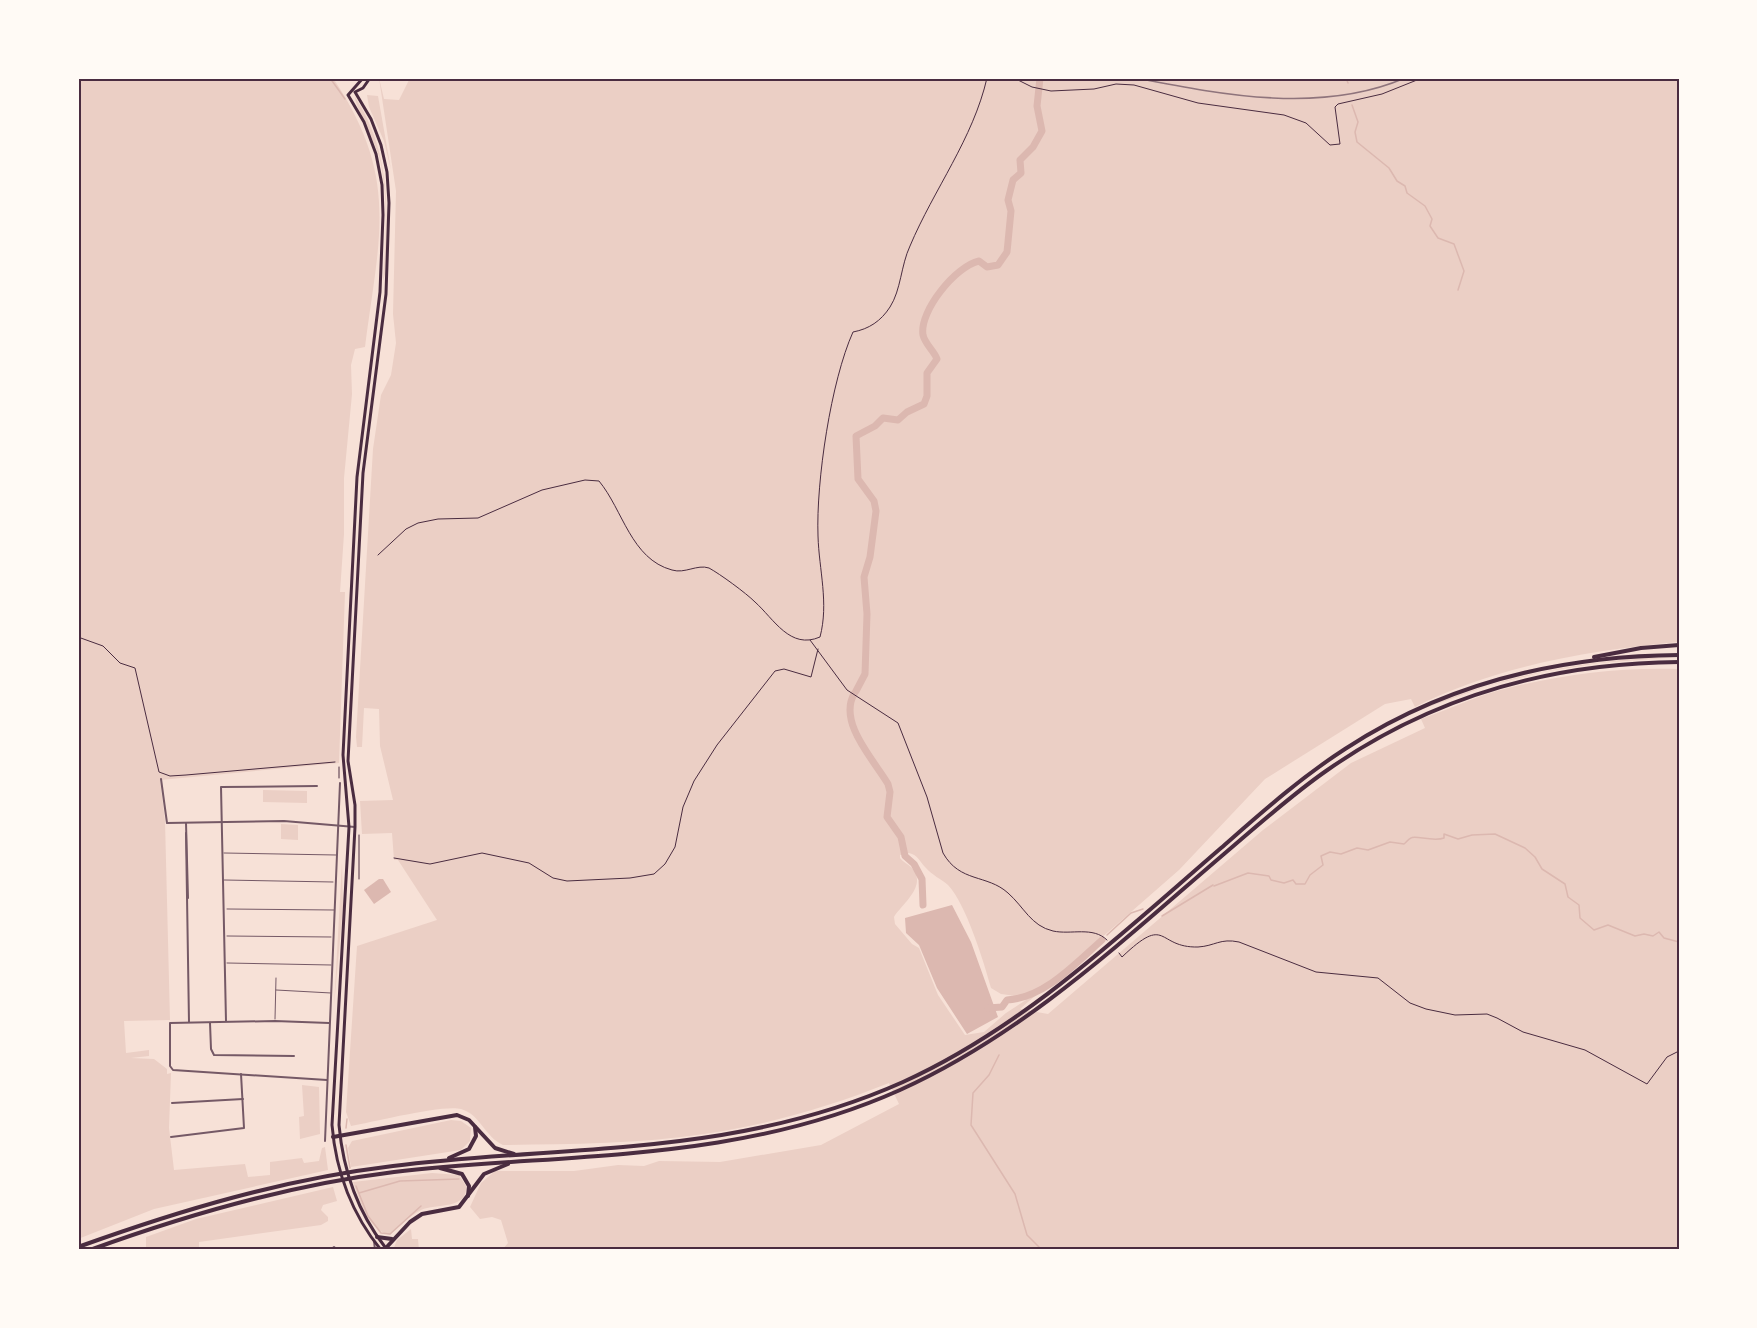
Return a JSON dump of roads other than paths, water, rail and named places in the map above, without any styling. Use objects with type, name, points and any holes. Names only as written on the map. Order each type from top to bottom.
[{"type":"highway","points":[[78,1247],[213,1202],[325,1176],[440,1161],[648,1146],[733,1135],[829,1110],[910,1078],[979,1041],[1049,993],[1278,798],[1347,747],[1411,712],[1463,690],[1505,676],[1641,648],[1679,645]]},
{"type":"highway","points":[[1565,663],[1679,655]]},
{"type":"highway","points":[[90,1250],[215,1208],[327,1182],[436,1168],[649,1153],[723,1143],[802,1126],[885,1096],[952,1064],[1029,1016],[1092,967],[1304,788],[1387,733],[1445,705],[1526,679],[1595,666],[1679,662]]},
{"type":"highway","points":[[333,1137],[454,1115],[466,1118],[495,1148],[521,1155]]},
{"type":"highway","points":[[440,1161],[470,1149],[476,1136],[475,1126]]},
{"type":"highway","points":[[383,1249],[422,1214],[459,1207],[489,1170],[514,1162]]},
{"type":"highway","points":[[436,1168],[462,1174],[468,1186],[468,1197]]},
{"type":"highway","points":[[375,1239],[392,1239]]},
{"type":"main road","points":[[363,78],[348,95],[373,145],[383,198],[382,264],[357,477],[343,755],[349,827],[333,1090],[333,1137],[345,1191],[358,1217],[383,1249]]},
{"type":"main road","points":[[370,78],[363,88],[355,92],[377,135],[388,182],[387,270],[363,473],[349,747],[355,827],[339,1100],[340,1137],[352,1188],[375,1239]]},
{"type":"street","points":[[161,779],[167,823],[284,821],[355,827]]},
{"type":"street","points":[[325,1141],[340,783]]},
{"type":"street","points":[[226,1021],[222,787],[317,786]]},
{"type":"street","points":[[186,823],[189,1022]]},
{"type":"street","points":[[327,1080],[172,1070],[170,1023],[275,1021],[329,1023]]},
{"type":"street","points":[[210,1022],[210,1049],[214,1055],[294,1056]]},
{"type":"street","points":[[171,1137],[244,1128],[242,1074]]},
{"type":"street","points":[[172,1103],[243,1099]]},
{"type":"street","points":[[375,1239],[375,1250]]},
{"type":"street","points":[[330,1250],[334,1247],[339,1250]]},
{"type":"lane","points":[[224,853],[280,852],[338,855]]},
{"type":"lane","points":[[224,880],[336,882]]},
{"type":"lane","points":[[225,909],[335,910]]},
{"type":"lane","points":[[225,936],[278,935],[334,938]]},
{"type":"lane","points":[[225,963],[332,965]]},
{"type":"lane","points":[[275,1021],[276,978]]},
{"type":"lane","points":[[276,990],[331,993]]},
{"type":"waterway","points":[[330,78],[345,99]]},
{"type":"waterway","points":[[856,691],[865,674],[867,614],[864,577],[870,557],[876,511],[874,501],[858,479],[856,436],[875,426],[883,418],[898,420],[907,412],[924,404],[927,396],[927,373],[937,359],[923,335],[923,325],[933,302],[960,271],[979,261],[987,267],[998,265],[1007,252],[1011,211],[1008,200],[1013,180],[1021,173],[1020,160],[1033,147],[1042,131],[1037,106],[1040,78]]},
{"type":"waterway","points":[[1346,78],[1348,83]]},
{"type":"waterway","points":[[1352,105],[1358,122],[1355,132],[1357,142],[1389,168],[1397,181],[1405,186],[1407,193],[1425,206],[1432,219],[1430,226],[1438,238],[1454,244],[1464,271],[1458,290]]},
{"type":"waterway","points":[[854,694],[850,705],[854,729],[888,784],[890,792],[887,817],[901,837],[905,856],[914,864],[922,879],[923,905]]},
{"type":"waterway","points":[[1214,886],[1248,873],[1269,876],[1271,880],[1284,883],[1293,880],[1296,884],[1305,884],[1310,875],[1323,865],[1321,856],[1330,852],[1341,854],[1357,848],[1368,850],[1390,842],[1404,844],[1413,837],[1440,839],[1444,838],[1444,834],[1458,839],[1472,835],[1495,834],[1525,848],[1535,857],[1542,869],[1565,884],[1568,897],[1579,905],[1580,918],[1594,930],[1608,925],[1635,936],[1644,934],[1653,936],[1659,932],[1664,938],[1679,942]]},
{"type":"waterway","points":[[1162,916],[1213,885]]},
{"type":"waterway","points":[[1107,935],[1131,913],[1143,909]]},
{"type":"waterway","points":[[988,1008],[1002,1007],[1007,1000],[1021,998],[1046,986],[1070,969],[1102,940]]},
{"type":"waterway","points":[[999,1055],[989,1075],[973,1093],[971,1125],[1015,1194],[1027,1235],[1042,1250]]},
{"type":"waterway","points":[[346,1128],[347,1119]]},
{"type":"waterway","points":[[346,1145],[350,1168]]},
{"type":"waterway","points":[[359,1193],[400,1181],[459,1179]]},
{"type":"waterway","points":[[356,1186],[368,1216],[381,1233],[390,1234],[421,1206]]},
{"type":"railway","points":[[1136,78],[1203,90],[1272,98],[1340,96],[1373,89],[1405,78]]}]
